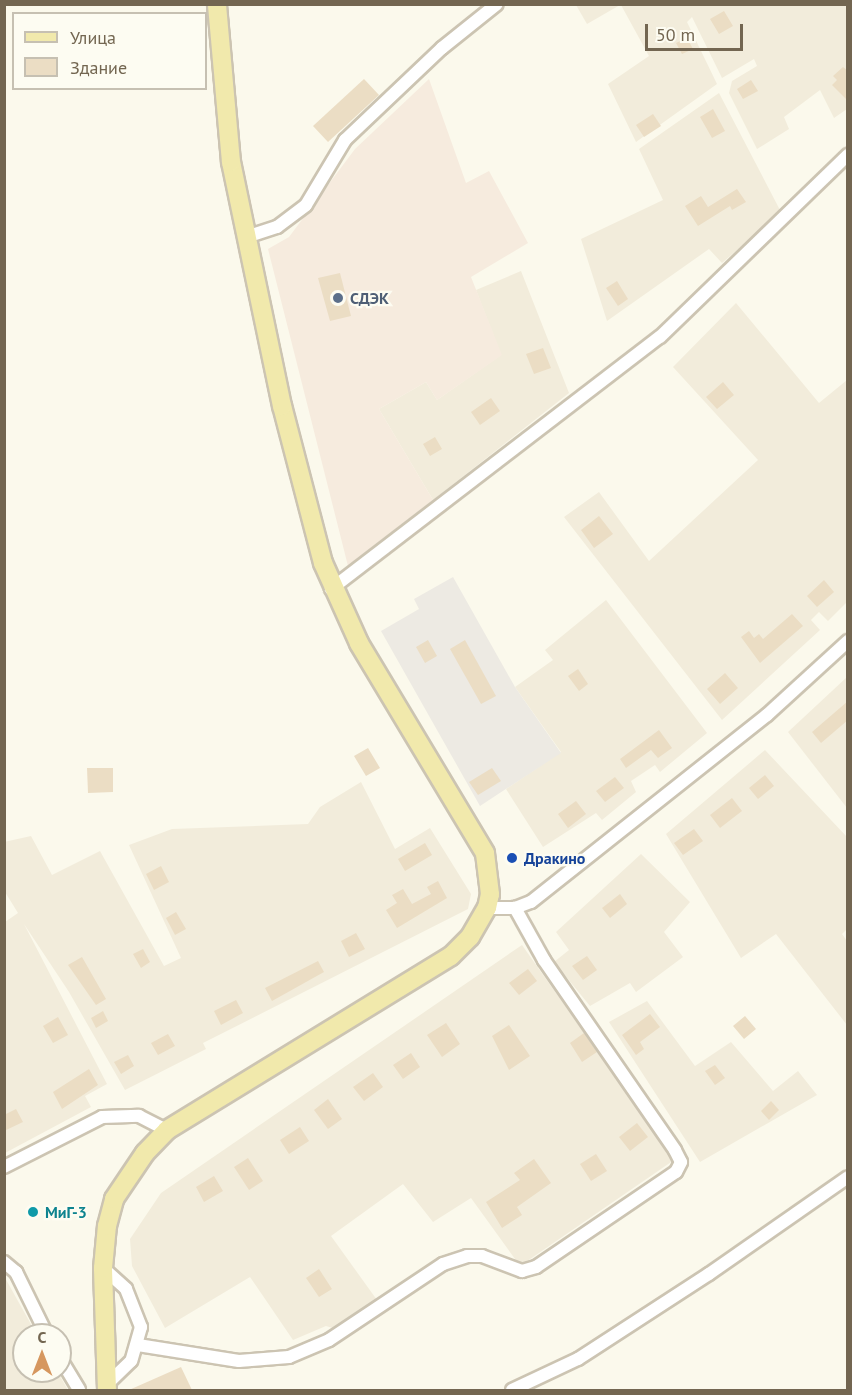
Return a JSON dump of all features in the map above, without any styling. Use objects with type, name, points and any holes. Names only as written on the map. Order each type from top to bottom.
[{"type":"main road","points":[[107,1388],[103,1268],[114,1199],[138,1162],[167,1130],[451,956],[470,937],[487,908],[490,881],[485,853],[389,698],[331,589],[282,406],[246,237],[230,154],[218,4]]},
{"type":"street","points":[[246,237],[277,227],[306,205],[345,140],[442,48],[497,4]]},
{"type":"street","points":[[331,589],[660,337],[848,155]]},
{"type":"street","points":[[487,908],[515,908],[531,902],[768,715],[848,641]]},
{"type":"street","points":[[138,1345],[239,1361],[289,1357],[329,1340],[443,1264],[467,1256],[482,1256],[522,1271],[536,1267],[676,1172],[681,1162],[675,1150],[544,960],[515,908]]},
{"type":"street","points":[[4,1167],[102,1118],[139,1116],[167,1130]]},
{"type":"street","points":[[512,1390],[588,1352],[709,1274],[848,1177]]},
{"type":"street","points":[[4,1262],[16,1272],[41,1323]]},
{"type":"street","points":[[103,1268],[126,1289],[141,1327],[138,1345],[131,1361],[107,1388]]},
{"type":"shaded area","points":[[576,5],[620,5],[587,24]]},
{"type":"shaded area","points":[[621,5],[847,5],[847,109],[834,118],[820,90],[784,117],[789,129],[757,149],[729,93],[732,81],[757,66],[754,59],[722,78],[692,17],[687,22],[717,84],[636,142],[608,84],[649,56]]},
{"type":"shaded area","points":[[429,79],[466,183],[489,171],[528,243],[471,277],[502,355],[437,400],[426,382],[379,409],[433,500],[348,566],[268,249],[289,237],[355,149]]},
{"type":"shaded area","points":[[719,93],[781,212],[722,263],[709,249],[607,321],[581,239],[663,200],[639,149]]},
{"type":"shaded area","points":[[521,271],[569,393],[433,500],[379,409],[426,382],[437,400],[501,355],[476,290]]},
{"type":"shaded area","points":[[736,303],[819,403],[847,380],[847,602],[828,621],[819,612],[811,620],[820,630],[722,720],[564,517],[599,492],[649,561],[758,460],[673,367]]},
{"type":"shaded area","points":[[453,577],[515,687],[561,753],[480,806],[381,631],[419,609],[414,599]]},
{"type":"shaded area","points":[[606,600],[707,733],[660,772],[655,765],[631,781],[636,792],[602,820],[596,813],[543,847],[506,789],[561,752],[515,687],[553,660],[545,650]]},
{"type":"shaded area","points":[[847,677],[847,808],[788,732]]},
{"type":"shaded area","points":[[765,750],[847,837],[847,929],[842,934],[847,941],[847,1025],[776,934],[741,958],[666,834]]},
{"type":"shaded area","points":[[361,782],[395,849],[430,828],[471,894],[468,909],[203,1043],[206,1049],[125,1090],[69,992],[24,924],[107,1084],[85,1096],[91,1107],[5,1153],[5,922],[18,913],[5,892],[4,842],[31,836],[52,875],[100,851],[164,966],[181,958],[129,845],[172,829],[308,824],[320,807]]},
{"type":"shaded area","points":[[641,854],[690,902],[664,932],[683,957],[636,992],[630,983],[590,1006],[554,962],[569,950],[556,932]]},
{"type":"shaded area","points":[[522,945],[674,1160],[520,1266],[471,1198],[433,1222],[403,1184],[331,1236],[377,1300],[336,1329],[326,1326],[293,1340],[250,1277],[165,1328],[132,1266],[130,1239],[161,1193]]},
{"type":"shaded area","points":[[647,1001],[695,1066],[731,1042],[773,1091],[798,1071],[817,1095],[700,1162],[609,1022]]},
{"type":"shaded area","points":[[4,1276],[30,1323],[12,1323],[12,1383],[64,1383],[68,1390],[5,1390]]},
{"type":"building","points":[[724,11],[733,26],[719,34],[710,19]]},
{"type":"building","points":[[687,38],[693,49],[682,54],[676,43]]},
{"type":"building","points":[[843,67],[848,71],[848,101],[832,85],[837,80],[833,76]]},
{"type":"building","points":[[364,79],[379,95],[328,142],[313,126]]},
{"type":"building","points":[[751,80],[758,91],[743,99],[737,89]]},
{"type":"building","points":[[713,109],[725,131],[712,138],[700,117]]},
{"type":"building","points":[[653,114],[661,126],[644,137],[636,125]]},
{"type":"building","points":[[737,189],[746,202],[732,210],[730,206],[698,226],[685,206],[701,196],[708,207]]},
{"type":"building","points":[[340,273],[351,316],[330,321],[318,278]]},
{"type":"building","points":[[617,281],[628,299],[618,306],[606,288]]},
{"type":"building","points":[[543,348],[551,368],[534,374],[526,354]]},
{"type":"building","points":[[723,382],[734,395],[717,409],[706,397]]},
{"type":"building","points":[[491,398],[500,411],[480,425],[471,412]]},
{"type":"building","points":[[435,437],[442,449],[430,456],[423,444]]},
{"type":"building","points":[[599,516],[613,534],[594,548],[581,530]]},
{"type":"building","points":[[824,580],[834,592],[817,607],[807,596]]},
{"type":"building","points":[[792,614],[803,626],[760,663],[741,637],[749,631],[754,638],[759,634],[763,639]]},
{"type":"building","points":[[428,640],[437,656],[425,663],[416,647]]},
{"type":"building","points":[[465,640],[496,696],[481,704],[450,649]]},
{"type":"building","points":[[578,669],[588,684],[579,691],[568,676]]},
{"type":"building","points":[[725,673],[738,688],[720,704],[707,689]]},
{"type":"building","points":[[848,701],[848,720],[821,743],[812,732]]},
{"type":"building","points":[[659,730],[672,748],[658,758],[651,750],[626,768],[620,759]]},
{"type":"building","points":[[368,748],[380,768],[366,776],[354,756]]},
{"type":"building","points":[[87,768],[113,768],[113,792],[88,793]]},
{"type":"building","points":[[492,768],[501,781],[478,795],[469,782]]},
{"type":"building","points":[[765,775],[774,786],[758,799],[749,788]]},
{"type":"building","points":[[615,777],[624,788],[605,802],[596,791]]},
{"type":"building","points":[[732,798],[742,811],[720,828],[710,815]]},
{"type":"building","points":[[576,801],[586,814],[568,828],[558,814]]},
{"type":"building","points":[[694,829],[703,841],[683,855],[674,843]]},
{"type":"building","points":[[425,843],[432,855],[405,871],[398,859]]},
{"type":"building","points":[[161,866],[169,882],[154,890],[146,874]]},
{"type":"building","points":[[438,881],[447,898],[397,928],[386,910],[397,903],[392,895],[403,889],[412,904],[431,894],[427,887]]},
{"type":"building","points":[[620,894],[627,904],[610,918],[602,908]]},
{"type":"building","points":[[176,912],[186,929],[175,935],[166,918]]},
{"type":"building","points":[[356,933],[365,949],[349,957],[341,941]]},
{"type":"building","points":[[143,949],[150,962],[141,968],[133,954]]},
{"type":"building","points":[[587,956],[597,970],[583,980],[572,966]]},
{"type":"building","points":[[82,957],[106,999],[96,1005],[68,965]]},
{"type":"building","points":[[318,961],[324,972],[272,1001],[265,988]]},
{"type":"building","points":[[528,969],[537,981],[519,995],[509,983]]},
{"type":"building","points":[[236,1000],[243,1013],[221,1025],[214,1011]]},
{"type":"building","points":[[103,1011],[108,1021],[96,1028],[91,1018]]},
{"type":"building","points":[[650,1014],[660,1027],[640,1042],[644,1049],[636,1055],[622,1035]]},
{"type":"building","points":[[745,1016],[756,1029],[744,1039],[733,1026]]},
{"type":"building","points":[[58,1017],[68,1035],[53,1043],[43,1026]]},
{"type":"building","points":[[446,1023],[460,1044],[442,1057],[427,1035]]},
{"type":"building","points":[[509,1025],[530,1056],[509,1070],[492,1036]]},
{"type":"building","points":[[584,1033],[597,1052],[582,1062],[570,1043]]},
{"type":"building","points":[[168,1034],[175,1046],[158,1055],[151,1043]]},
{"type":"building","points":[[411,1053],[420,1067],[403,1079],[393,1065]]},
{"type":"building","points":[[128,1055],[134,1066],[121,1074],[114,1062]]},
{"type":"building","points":[[715,1065],[725,1078],[715,1085],[705,1071]]},
{"type":"building","points":[[89,1069],[98,1085],[62,1109],[53,1092]]},
{"type":"building","points":[[373,1073],[383,1087],[364,1101],[353,1087]]},
{"type":"building","points":[[328,1099],[342,1119],[328,1129],[314,1110]]},
{"type":"building","points":[[771,1101],[779,1110],[769,1120],[761,1111]]},
{"type":"building","points":[[16,1109],[23,1122],[4,1131],[4,1115]]},
{"type":"building","points":[[637,1123],[648,1137],[630,1151],[619,1137]]},
{"type":"building","points":[[300,1127],[309,1141],[289,1154],[280,1140]]},
{"type":"building","points":[[596,1154],[607,1171],[591,1181],[580,1164]]},
{"type":"building","points":[[248,1158],[263,1181],[249,1190],[234,1167]]},
{"type":"building","points":[[534,1159],[551,1183],[517,1207],[522,1215],[502,1228],[486,1202],[520,1180],[514,1173]]},
{"type":"building","points":[[214,1176],[223,1191],[204,1202],[196,1187]]},
{"type":"building","points":[[319,1269],[332,1289],[319,1297],[306,1278]]},
{"type":"building","points":[[181,1367],[192,1390],[129,1390]]},
{"type":"place","name":"СДЭК","points":[[338,298]]},
{"type":"place","name":"Дракино","points":[[512,858]]},
{"type":"place","name":"МиГ-3","points":[[33,1212]]}]
